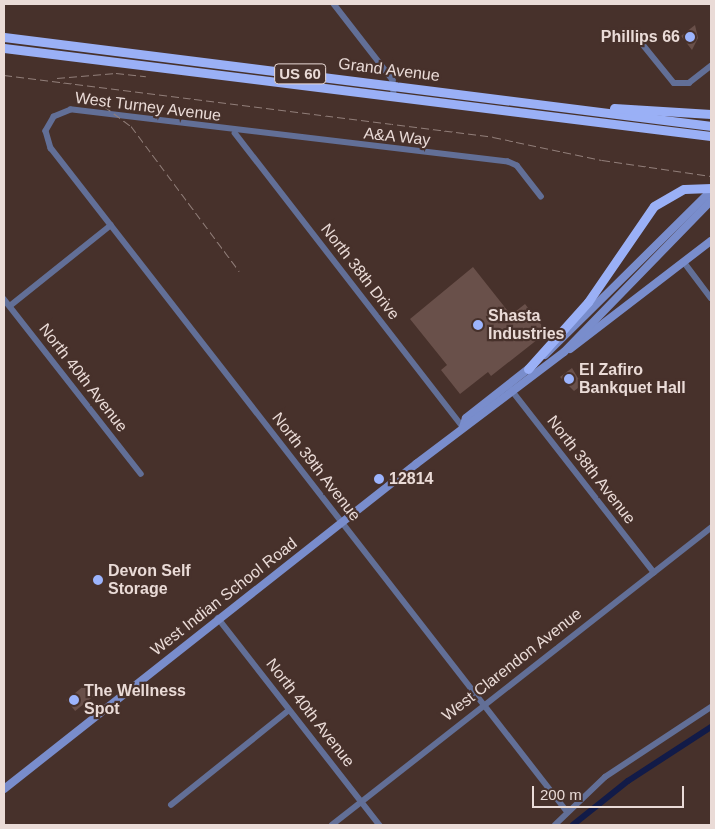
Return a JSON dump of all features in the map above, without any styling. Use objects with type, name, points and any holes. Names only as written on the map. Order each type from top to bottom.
[{"type":"highway","name":"Grand Avenue","points":[[4,37],[558,105],[711,126]]},
{"type":"highway","name":"Grand Avenue","points":[[4,48],[711,136]]},
{"type":"highway","points":[[178,69],[179,59]]},
{"type":"highway","points":[[549,116],[558,105]]},
{"type":"highway","points":[[592,110],[622,108],[711,114]]},
{"type":"highway","points":[[697,134],[699,124]]},
{"type":"highway","points":[[528,368],[588,302],[658,202],[684,189],[711,188]]},
{"type":"main road","name":"West Indian School Road","points":[[463,427],[466,418],[561,341],[693,207],[711,192]]},
{"type":"main road","name":"West Indian School Road","points":[[4,789],[218,618],[463,427],[473,424],[564,352],[709,203]]},
{"type":"main road","points":[[564,352],[711,240]]},
{"type":"street","points":[[334,4],[394,85],[394,96]]},
{"type":"street","points":[[636,36],[671,82],[679,84],[689,83],[711,66]]},
{"type":"street","name":"West Turney Avenue","points":[[46,139],[46,131],[54,117],[66,110],[235,133]]},
{"type":"street","name":"A&A Way","points":[[235,133],[508,162],[517,166],[541,197]]},
{"type":"street","name":"North 38th Drive","points":[[235,133],[463,427]]},
{"type":"street","name":"North 39th Avenue","points":[[46,139],[566,810]]},
{"type":"street","points":[[10,306],[111,225]]},
{"type":"street","points":[[684,262],[711,298]]},
{"type":"street","name":"North 40th Avenue","points":[[4,299],[141,474]]},
{"type":"street","name":"North 38th Avenue","points":[[508,385],[654,572]]},
{"type":"street","name":"West Clarendon Avenue","points":[[332,825],[483,704],[711,528]]},
{"type":"street","name":"North 40th Avenue","points":[[218,618],[380,825]]},
{"type":"street","points":[[555,825],[566,810],[629,759],[711,707]]},
{"type":"street","points":[[171,805],[289,710]]},
{"type":"building","name":"Phillips 66","points":[[695,25],[698,38],[692,50],[681,36]]},
{"type":"building","name":"Shasta Industries","points":[[473,267],[511,315],[525,304],[547,332],[491,376],[488,372],[460,394],[441,370],[447,365],[410,319]]},
{"type":"building","name":"El Zafiro Bankquet Hall","points":[[572,368],[582,385],[574,391],[560,377]]},
{"type":"building","points":[[85,685],[94,696],[75,711],[66,700]]},
{"type":"waterway","points":[[573,825],[628,781],[711,727]]},
{"type":"railway","points":[[57,78],[116,73],[146,76]]},
{"type":"railway","points":[[4,75],[493,137],[602,160],[711,176]]},
{"type":"railway","points":[[76,97],[104,106],[131,126],[239,271]]},
{"type":"place","name":"Phillips 66","points":[[690,37]]},
{"type":"place","name":"Shasta Industries","points":[[478,325]]},
{"type":"place","name":"El Zafiro Bankquet Hall","points":[[569,379]]},
{"type":"place","name":"12814","points":[[379,479]]},
{"type":"place","name":"Devon Self Storage","points":[[98,580]]},
{"type":"place","name":"The Wellness Spot","points":[[74,700]]}]
